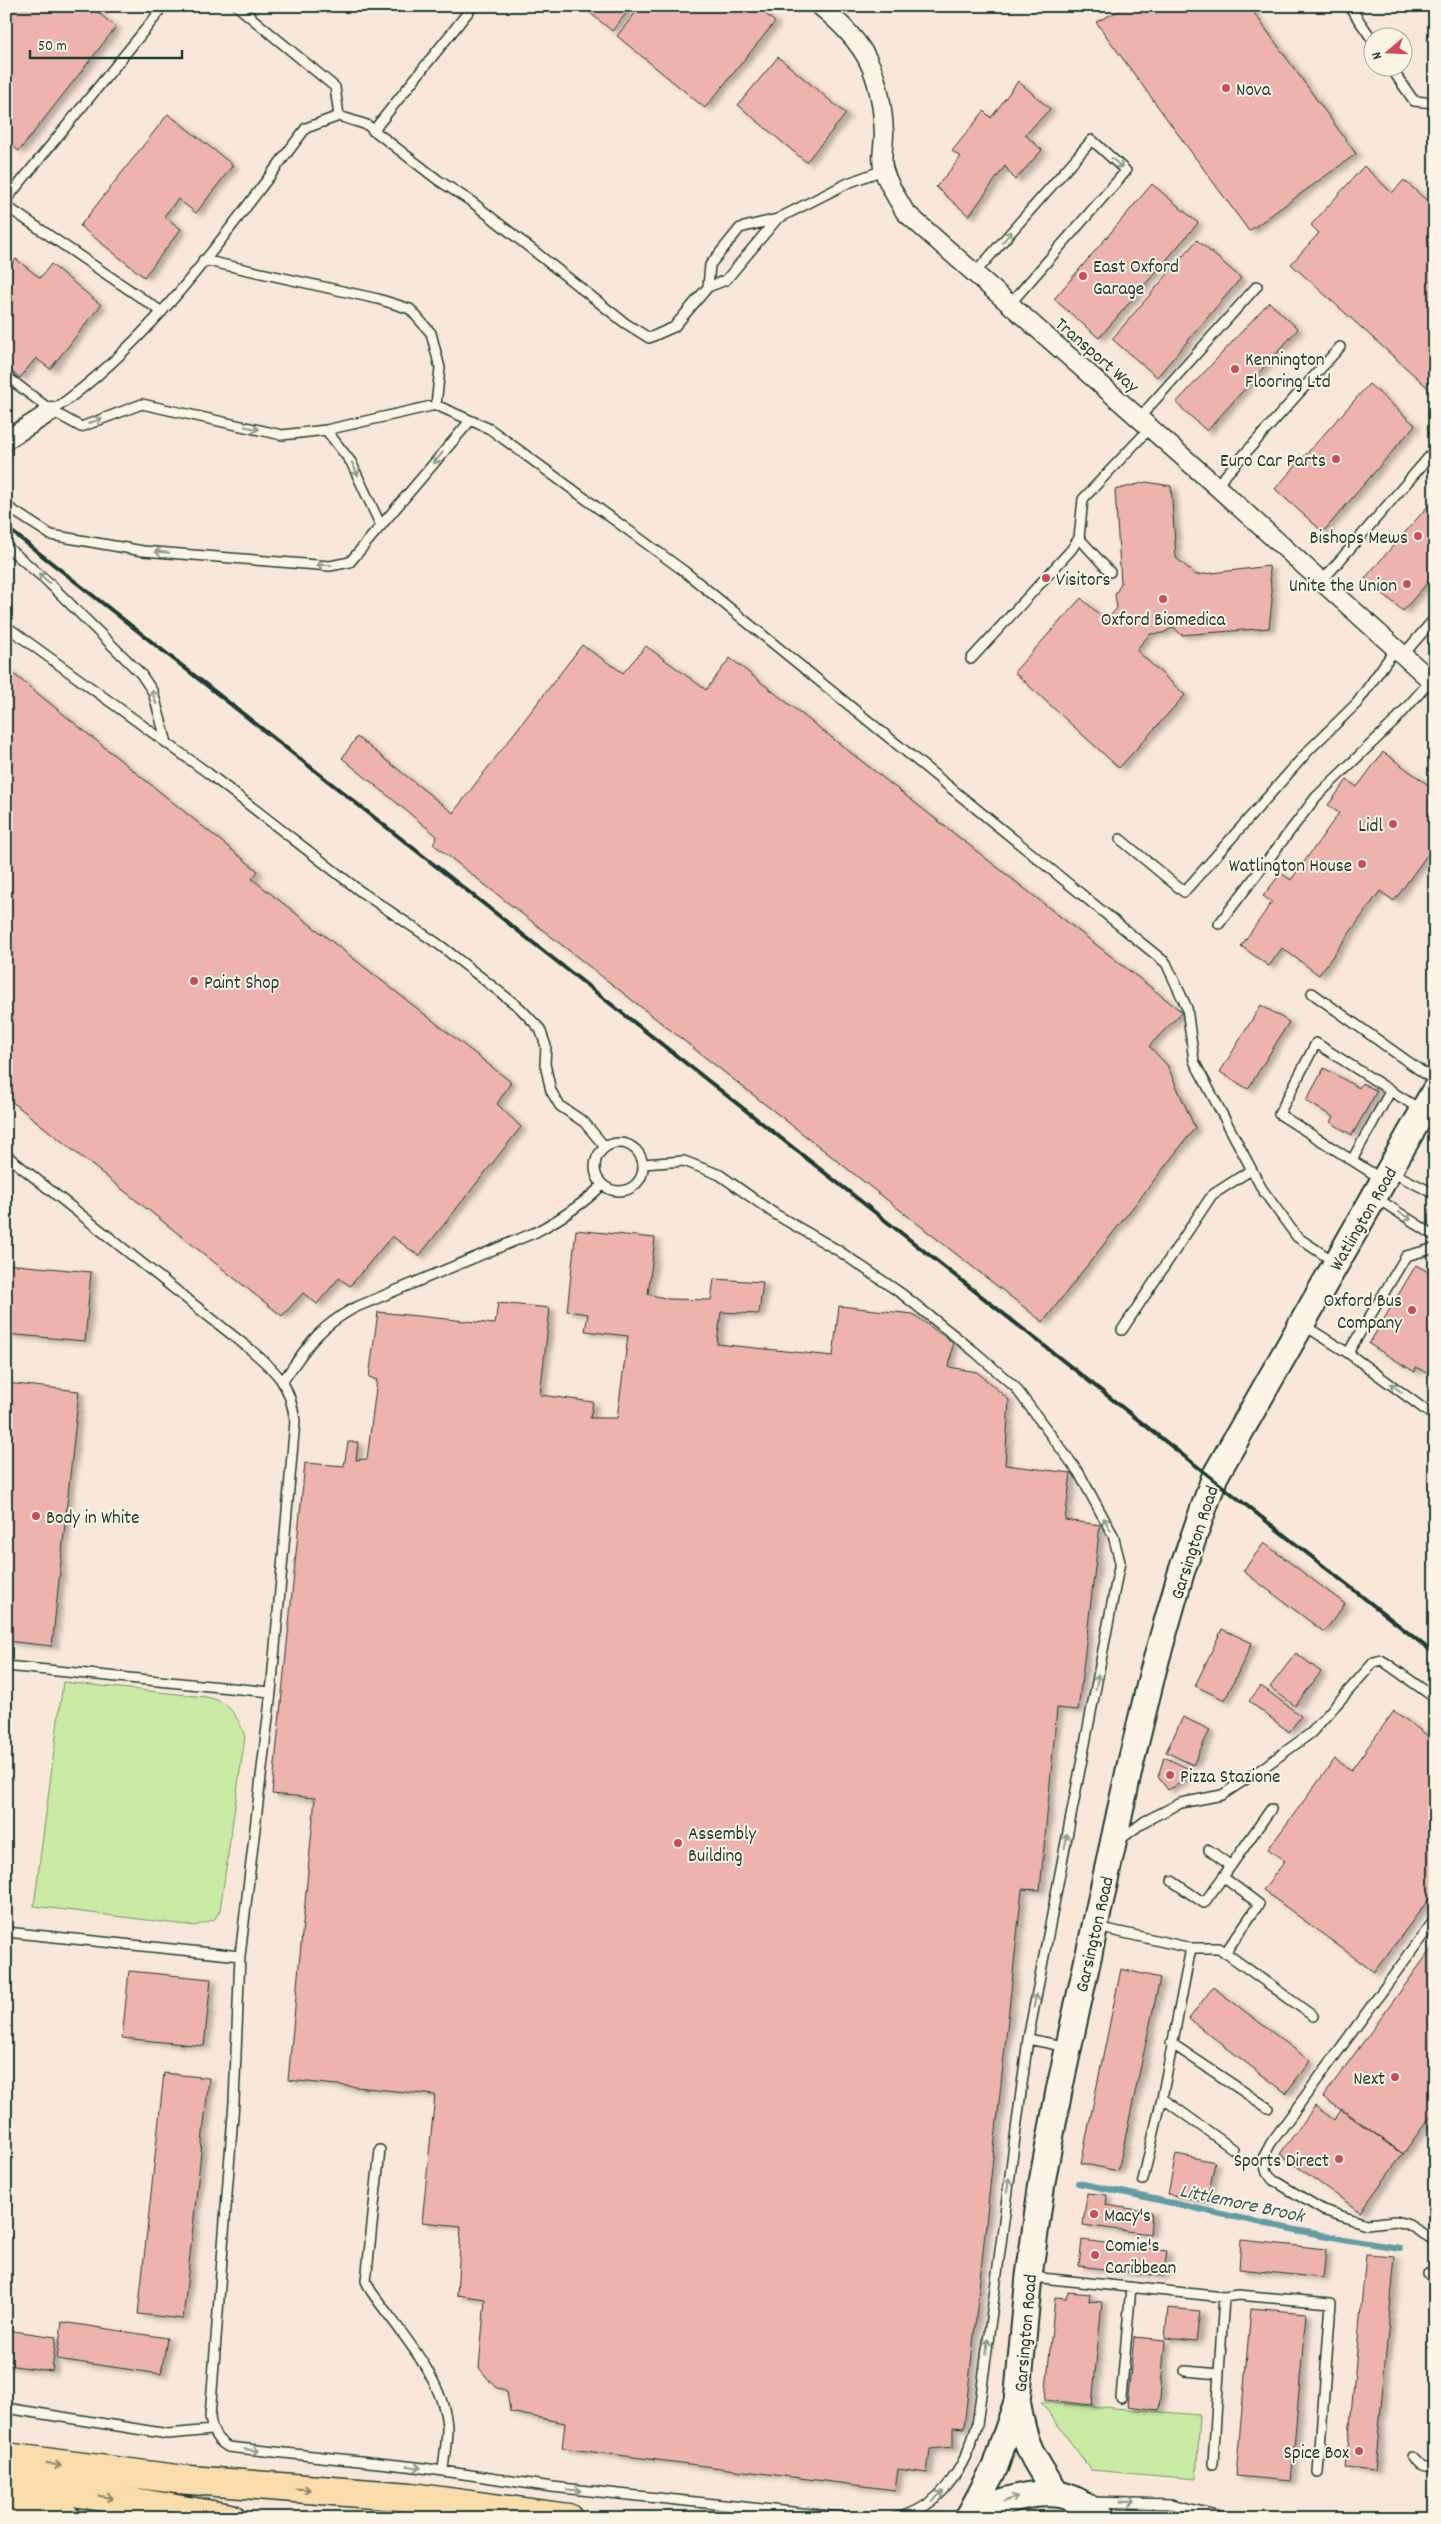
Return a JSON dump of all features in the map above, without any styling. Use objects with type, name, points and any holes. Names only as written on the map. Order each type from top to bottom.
[{"type":"highway","points":[[6,2457],[177,2479],[411,2497],[568,2518]]},
{"type":"highway","points":[[6,2481],[230,2518]]},
{"type":"highway","points":[[6,2508],[66,2518]]},
{"type":"main road","name":"Watlington Road","points":[[1215,1476],[1435,1090]]},
{"type":"main road","name":"Garsington Road","points":[[1017,2402],[1029,2276],[1042,2182],[1068,2047],[1153,1671],[1181,1573],[1215,1476]]},
{"type":"main road","points":[[1017,2402],[1022,2434],[1032,2458],[1068,2498],[1104,2518]]},
{"type":"main road","points":[[968,2517],[995,2467],[1017,2402]]},
{"type":"main road","points":[[968,2517],[1016,2497],[1068,2498]]},
{"type":"street","name":"Transport Way","points":[[820,6],[846,26],[865,51],[877,79],[884,132],[883,170],[905,212],[1216,486],[1433,682]]},
{"type":"street","points":[[6,440],[52,411]]},
{"type":"lane","points":[[6,200],[157,15],[161,6]]},
{"type":"lane","points":[[237,6],[335,87],[339,116]]},
{"type":"lane","points":[[374,130],[473,6]]},
{"type":"lane","points":[[1349,6],[1364,28]]},
{"type":"lane","points":[[1398,78],[1414,101],[1435,103]]},
{"type":"lane","points":[[52,411],[78,393],[162,312],[306,128],[339,116],[367,125],[374,130],[438,180],[472,202],[625,322],[649,338],[674,327],[708,287],[726,280],[777,219]]},
{"type":"lane","points":[[975,273],[1092,140],[1126,171],[1010,304]]},
{"type":"lane","points":[[708,287],[710,266],[740,228],[777,219],[848,183],[883,170]]},
{"type":"lane","points":[[6,206],[162,312]]},
{"type":"lane","points":[[203,260],[378,299],[410,309],[431,333],[440,368],[436,406]]},
{"type":"lane","points":[[971,659],[1071,550],[1079,538],[1083,499],[1258,286]]},
{"type":"lane","points":[[1216,486],[1340,347]]},
{"type":"lane","points":[[6,376],[52,411],[81,426],[142,404],[282,435],[326,430],[436,406],[490,429],[684,571],[1166,964],[1187,1008],[1194,1061],[1262,1189],[1296,1237],[1336,1263]]},
{"type":"lane","points":[[6,506],[51,535],[143,551],[330,566],[350,562],[470,421]]},
{"type":"lane","points":[[326,430],[351,462],[381,526]]},
{"type":"lane","points":[[1322,581],[1435,450]]},
{"type":"lane","points":[[1079,538],[1110,572]]},
{"type":"lane","points":[[6,546],[47,581],[141,674],[153,692],[167,743]]},
{"type":"lane","points":[[1120,839],[1184,892],[1309,750],[1358,703],[1400,652],[1435,618]]},
{"type":"lane","points":[[6,626],[167,743],[360,891],[441,946],[520,1008],[540,1029],[546,1046],[545,1064],[551,1091],[560,1106],[584,1122],[605,1147]]},
{"type":"lane","points":[[1220,924],[1316,797],[1433,682]]},
{"type":"lane","points":[[1312,993],[1435,1081]]},
{"type":"lane","points":[[1423,1112],[1316,1044],[1279,1114],[1352,1160],[1382,1183],[1435,1236]]},
{"type":"lane","points":[[1352,1160],[1391,1090]]},
{"type":"lane","points":[[616,1143],[628,1145],[638,1152],[643,1164],[640,1178],[629,1188],[615,1191],[602,1184],[595,1172],[594,1165],[599,1152],[605,1147],[616,1143]]},
{"type":"lane","points":[[6,1155],[251,1350],[284,1381],[293,1403],[295,1422],[271,1692],[240,1956],[235,2084],[210,2416],[212,2430],[218,2441],[228,2447],[443,2471],[552,2487],[850,2518]]},
{"type":"lane","points":[[643,1164],[684,1161],[720,1175],[775,1214],[839,1250],[902,1294],[1015,1387],[1079,1473],[1113,1535],[1120,1562],[1028,2039],[977,2425],[970,2449],[944,2491],[927,2506],[908,2515],[895,2518]]},
{"type":"lane","points":[[1122,1330],[1212,1195],[1252,1170]]},
{"type":"lane","points":[[1382,1183],[1435,1194]]},
{"type":"lane","points":[[284,1381],[313,1337],[333,1320],[354,1308],[536,1232],[560,1220],[590,1197],[602,1184]]},
{"type":"lane","points":[[1348,1353],[1406,1256],[1435,1248]]},
{"type":"lane","points":[[1302,1323],[1348,1353],[1435,1417]]},
{"type":"lane","points":[[1113,1845],[1145,1820],[1181,1803],[1222,1795],[1260,1770],[1311,1733],[1374,1662],[1381,1660],[1435,1698]]},
{"type":"lane","points":[[6,1666],[271,1692]]},
{"type":"lane","points":[[1172,1882],[1204,1902],[1270,1809]]},
{"type":"lane","points":[[1209,1850],[1230,1866]]},
{"type":"lane","points":[[1223,1877],[1258,1904],[1225,1953]]},
{"type":"lane","points":[[1435,1919],[1270,2143],[1263,2158],[1267,2172],[1273,2180],[1323,2210],[1366,2224],[1396,2221],[1409,2225],[1435,2241]]},
{"type":"lane","points":[[1094,1926],[1191,1948],[1219,1948],[1313,2016]]},
{"type":"lane","points":[[6,1932],[240,1956]]},
{"type":"lane","points":[[1143,2180],[1162,2098],[1191,1948]]},
{"type":"lane","points":[[1028,2039],[1068,2047]]},
{"type":"lane","points":[[1172,2043],[1268,2108]]},
{"type":"lane","points":[[1162,2098],[1233,2149]]},
{"type":"lane","points":[[380,2150],[366,2281],[371,2291],[432,2377],[442,2400],[447,2428],[443,2471]]},
{"type":"lane","points":[[1029,2276],[1224,2297],[1238,2295],[1331,2303],[1318,2473]]},
{"type":"lane","points":[[1121,2398],[1131,2287]]},
{"type":"lane","points":[[1212,2463],[1224,2297]]},
{"type":"lane","points":[[1185,2371],[1219,2374]]},
{"type":"lane","points":[[6,2408],[168,2434],[212,2430]]},
{"type":"lane","points":[[1412,2457],[1421,2465],[1435,2468]]},
{"type":"lane","points":[[1068,2498],[1171,2504],[1227,2518]]},
{"type":"lane","points":[[1208,2518],[1227,2518]]},
{"type":"green space","points":[[63,1682],[206,1697],[221,1702],[236,1716],[245,1737],[220,1910],[215,1919],[195,1926],[34,1906]]},
{"type":"green space","points":[[1041,2402],[1200,2415],[1196,2479],[1091,2470]]},
{"type":"building","points":[[6,6],[100,6],[96,11],[116,27],[19,151],[6,141]]},
{"type":"building","points":[[582,6],[632,6],[612,31]]},
{"type":"building","points":[[641,6],[756,6],[775,22],[705,108],[617,36]]},
{"type":"building","name":"Nova","points":[[1129,6],[1249,6],[1356,154],[1249,231],[1096,22]]},
{"type":"building","points":[[778,57],[846,114],[806,162],[738,105]]},
{"type":"building","points":[[1018,81],[1050,109],[1025,135],[1042,150],[1015,180],[1005,166],[969,216],[936,187],[961,157],[952,151],[984,111],[991,118]]},
{"type":"building","points":[[168,114],[233,165],[196,213],[178,199],[164,216],[181,229],[144,277],[80,226]]},
{"type":"building","points":[[1364,166],[1392,193],[1404,180],[1435,208],[1435,394],[1291,264],[1319,233],[1311,225]]},
{"type":"building","points":[[1152,184],[1198,223],[1099,338],[1054,299]]},
{"type":"building","points":[[1197,240],[1241,278],[1157,377],[1112,339]]},
{"type":"building","points":[[16,259],[40,278],[51,264],[101,305],[50,369],[36,358],[20,378],[6,367],[6,271]]},
{"type":"building","points":[[1269,302],[1298,329],[1207,431],[1176,403]]},
{"type":"building","points":[[1369,384],[1415,425],[1323,532],[1275,489]]},
{"type":"building","points":[[1146,482],[1171,486],[1176,558],[1196,575],[1269,566],[1272,600],[1269,628],[1181,635],[1174,627],[1163,633],[1150,634],[1136,650],[1185,695],[1119,768],[1014,672],[1081,598],[1106,621],[1117,608],[1115,595],[1121,583],[1115,490]]},
{"type":"building","name":"Bishops Mews","points":[[1435,498],[1435,574],[1403,611],[1365,578]]},
{"type":"building","points":[[582,645],[623,673],[646,646],[706,690],[730,658],[1182,1012],[1149,1046],[1167,1065],[1195,1128],[1043,1322],[433,844],[437,836],[342,758],[357,737],[453,813]]},
{"type":"building","name":"Paint Shop","points":[[6,668],[258,871],[252,879],[511,1082],[497,1104],[521,1127],[419,1256],[392,1236],[350,1286],[339,1278],[317,1304],[303,1293],[282,1316],[6,1097]]},
{"type":"building","name":"Watlington House","points":[[1383,752],[1435,790],[1435,844],[1394,901],[1380,891],[1319,975],[1282,948],[1269,966],[1241,946],[1272,902],[1263,896],[1281,873],[1291,880],[1339,813],[1328,805],[1347,780],[1357,787]]},
{"type":"building","points":[[1261,1005],[1289,1022],[1248,1089],[1220,1072]]},
{"type":"building","points":[[1324,1068],[1359,1088],[1362,1083],[1377,1091],[1352,1135],[1330,1122],[1333,1117],[1306,1101]]},
{"type":"building","name":"Assembly Building","points":[[576,1230],[655,1238],[648,1294],[668,1299],[711,1300],[714,1279],[763,1282],[759,1314],[721,1312],[717,1344],[833,1356],[839,1306],[913,1314],[953,1343],[949,1367],[977,1372],[1009,1400],[1005,1465],[1071,1473],[1065,1520],[1100,1525],[1078,1710],[1057,1708],[1040,1890],[1022,1889],[964,2428],[953,2427],[953,2447],[930,2449],[927,2473],[898,2469],[895,2490],[562,2448],[565,2423],[510,2412],[507,2392],[495,2387],[479,2368],[485,2299],[457,2295],[461,2226],[422,2222],[435,2095],[288,2080],[315,1798],[272,1794],[305,1463],[344,1466],[348,1442],[358,1442],[356,1460],[367,1459],[377,1380],[369,1377],[378,1312],[495,1324],[498,1303],[550,1308],[540,1395],[593,1402],[590,1418],[617,1418],[628,1336],[585,1331],[588,1314],[567,1311]]},
{"type":"building","points":[[6,1264],[91,1272],[85,1341],[6,1334]]},
{"type":"building","name":"Oxford Bus Company","points":[[1416,1265],[1435,1276],[1435,1378],[1416,1367],[1415,1372],[1369,1344]]},
{"type":"building","name":"Body in White","points":[[6,1383],[79,1391],[52,1646],[6,1641]]},
{"type":"building","points":[[1264,1543],[1345,1604],[1324,1632],[1243,1571]]},
{"type":"building","points":[[1222,1629],[1252,1643],[1225,1700],[1195,1686]]},
{"type":"building","points":[[1296,1653],[1321,1672],[1295,1706],[1270,1687]]},
{"type":"building","points":[[1261,1686],[1301,1716],[1289,1732],[1249,1701]]},
{"type":"building","points":[[1394,1711],[1435,1741],[1435,1891],[1374,1972],[1263,1890],[1285,1861],[1268,1849],[1335,1759],[1351,1770]]},
{"type":"building","points":[[1183,1717],[1210,1730],[1193,1765],[1166,1752]]},
{"type":"building","points":[[1164,1757],[1189,1769],[1184,1781],[1168,1790],[1158,1777]]},
{"type":"building","points":[[1435,1944],[1435,2110],[1403,2154],[1323,2097]]},
{"type":"building","points":[[1121,1969],[1160,1978],[1118,2171],[1081,2163]]},
{"type":"building","points":[[129,1971],[211,1979],[204,2046],[122,2038]]},
{"type":"building","points":[[1213,1987],[1310,2061],[1286,2093],[1189,2019]]},
{"type":"building","points":[[164,2073],[209,2078],[183,2319],[138,2314]]},
{"type":"building","points":[[1315,2106],[1334,2120],[1342,2109],[1403,2154],[1360,2212],[1280,2154]]},
{"type":"building","points":[[1176,2154],[1215,2162],[1207,2202],[1168,2194]]},
{"type":"building","points":[[1087,2193],[1107,2195],[1106,2205],[1152,2212],[1150,2234],[1083,2225]]},
{"type":"building","points":[[1082,2240],[1167,2251],[1163,2276],[1079,2266]]},
{"type":"building","points":[[1241,2240],[1326,2249],[1323,2278],[1239,2269]]},
{"type":"building","points":[[1366,2254],[1395,2256],[1375,2471],[1346,2468]]},
{"type":"building","points":[[1068,2292],[1090,2294],[1089,2301],[1102,2302],[1092,2405],[1045,2400],[1055,2297],[1067,2298]]},
{"type":"building","points":[[1168,2308],[1200,2311],[1196,2341],[1165,2338]]},
{"type":"building","points":[[1251,2308],[1306,2313],[1291,2481],[1236,2476]]},
{"type":"building","points":[[62,2322],[167,2338],[161,2374],[57,2359]]},
{"type":"building","points":[[6,2330],[56,2337],[52,2371],[6,2365]]},
{"type":"building","points":[[1134,2337],[1165,2340],[1159,2410],[1127,2406]]},
{"type":"waterway","name":"Littlemore Brook","points":[[1078,2183],[1278,2226],[1400,2248]]},
{"type":"railway","points":[[6,527],[1435,1654]]},
{"type":"place","name":"Nova","points":[[1226,88]]},
{"type":"place","name":"East Oxford Garage","points":[[1083,276]]},
{"type":"place","name":"Kennington Flooring Ltd","points":[[1235,369]]},
{"type":"place","name":"Euro Car Parts","points":[[1336,459]]},
{"type":"place","name":"Bishops Mews","points":[[1418,536]]},
{"type":"place","name":"Visitors","points":[[1046,578]]},
{"type":"place","name":"Unite the Union","points":[[1407,584]]},
{"type":"place","name":"Oxford Biomedica","points":[[1163,599]]},
{"type":"place","name":"Lidl","points":[[1393,824]]},
{"type":"place","name":"Watlington House","points":[[1362,864]]},
{"type":"place","name":"Paint Shop","points":[[194,981]]},
{"type":"place","name":"Oxford Bus Company","points":[[1412,1310]]},
{"type":"place","name":"Body in White","points":[[36,1516]]},
{"type":"place","name":"Pizza Stazione","points":[[1170,1775]]},
{"type":"place","name":"Assembly Building","points":[[678,1843]]},
{"type":"place","name":"Next","points":[[1395,2077]]},
{"type":"place","name":"Sports Direct","points":[[1339,2159]]},
{"type":"place","name":"Macy's","points":[[1094,2214]]},
{"type":"place","name":"Comie's Caribbean","points":[[1095,2255]]},
{"type":"place","name":"Spice Box","points":[[1359,2451]]}]
